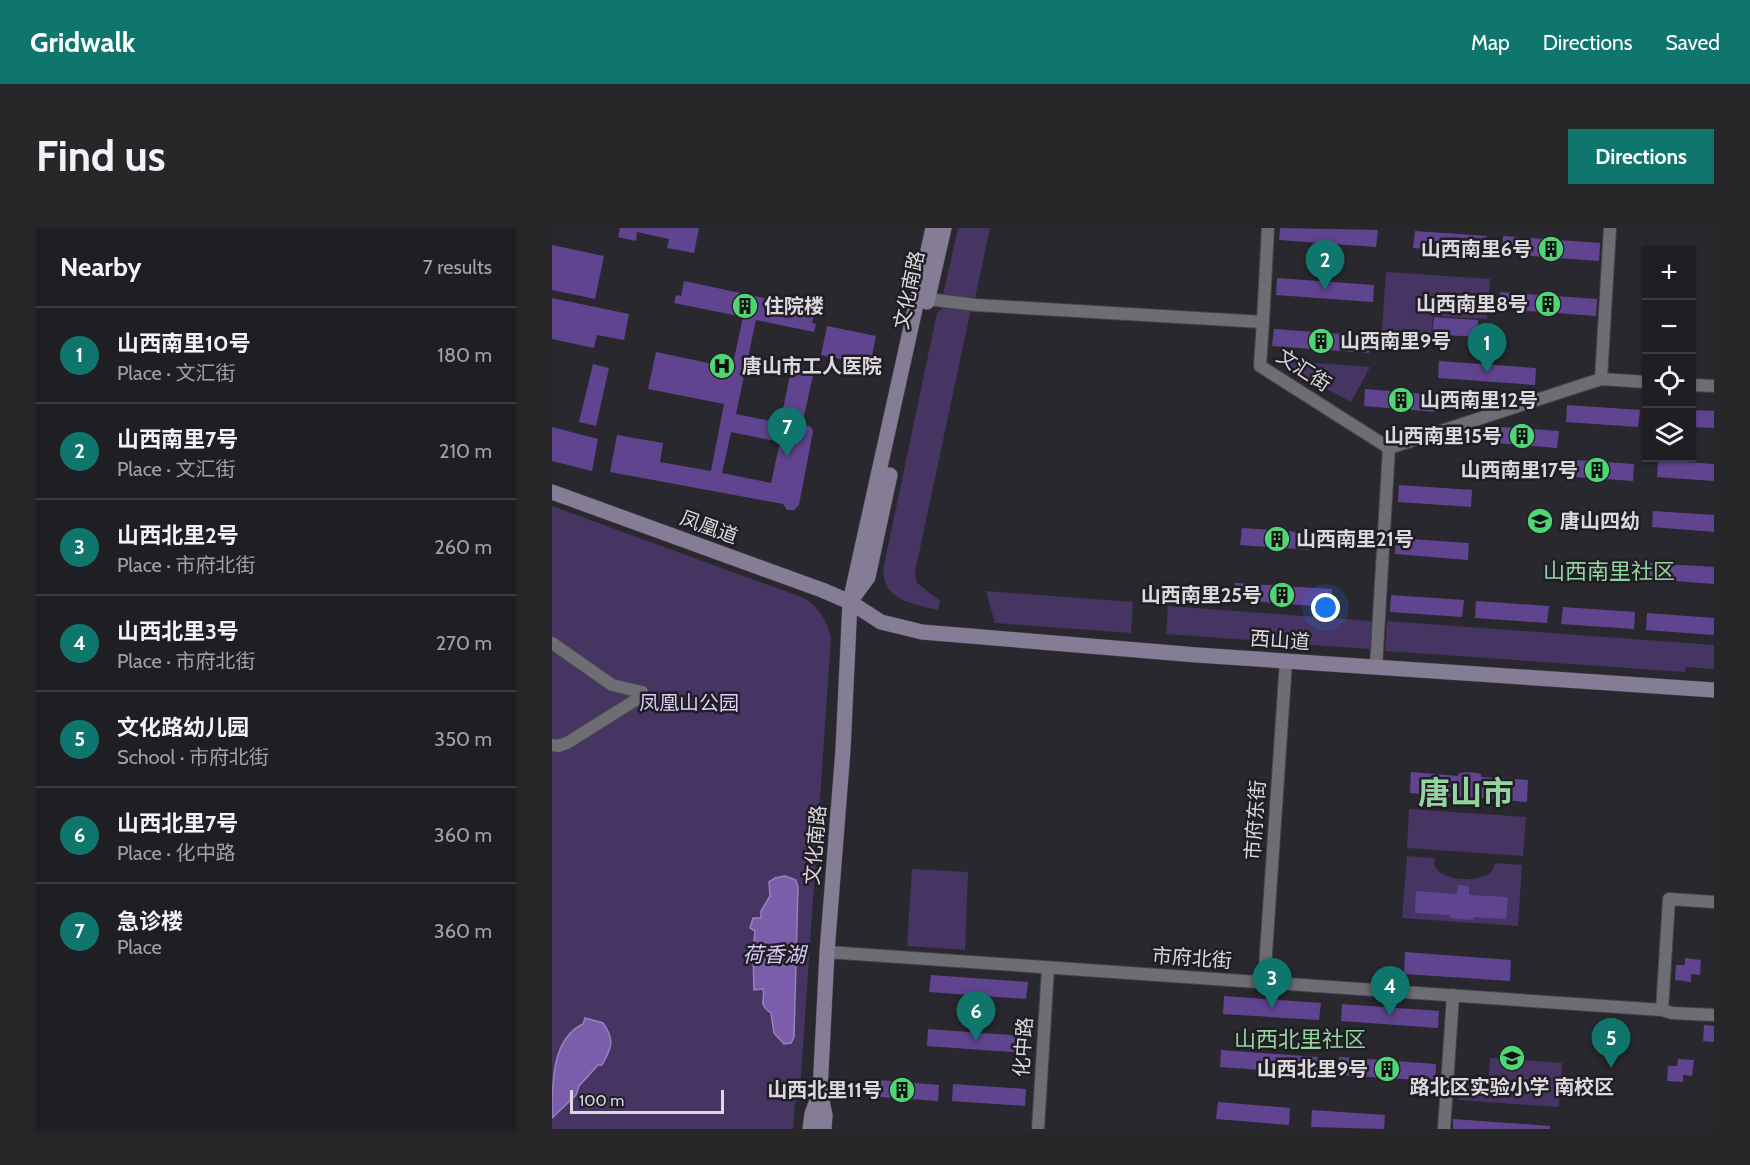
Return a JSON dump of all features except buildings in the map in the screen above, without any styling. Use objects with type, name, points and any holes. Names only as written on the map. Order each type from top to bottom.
[{"type":"street","name":"文化南路","points":[[824,1129],[825,1115],[820,1092],[827,952],[843,750],[850,602],[933,228]]},
{"type":"street","name":"文化南路","points":[[850,602],[868,577],[944,228]]},
{"type":"street","points":[[928,299],[976,305],[1263,322],[1268,228]]},
{"type":"street","points":[[1601,379],[1611,228]]},
{"type":"street","name":"文汇街","points":[[1263,322],[1260,366],[1389,448]]},
{"type":"street","points":[[1376,667],[1389,448],[1601,379],[1642,382]]},
{"type":"street","points":[[1696,385],[1714,386]]},
{"type":"street","name":"凤凰道","points":[[552,492],[850,602]]},
{"type":"street","name":"西山道","points":[[850,602],[881,622],[929,632],[1144,651],[1714,690]]},
{"type":"street","points":[[552,643],[612,685],[642,692],[642,696],[567,742],[558,746],[552,745]]},
{"type":"street","name":"市府东街","points":[[1264,982],[1286,661]]},
{"type":"street","points":[[1662,1010],[1669,898],[1714,902]]},
{"type":"street","name":"市府北街","points":[[827,952],[1662,1010],[1672,1013],[1714,1016]]},
{"type":"street","name":"化中路","points":[[1038,1129],[1048,968]]},
{"type":"street","points":[[1444,1129],[1453,995]]},
{"type":"street","name":"市府北街","points":[[1662,1010],[1672,1006],[1714,1010]]},
{"type":"street","name":"文化南路","points":[[810,1129],[812,1114],[820,1092]]},
{"type":"green space","points":[[958,228],[990,228],[975,298],[943,295]]},
{"type":"green space","points":[[1386,272],[1490,279],[1487,319],[1433,316],[1430,347],[1381,343]]},
{"type":"green space","points":[[943,308],[971,309],[915,572],[917,583],[940,601],[938,610],[916,605],[895,595],[886,584],[883,570],[937,313]]},
{"type":"green space","points":[[1274,360],[1370,367],[1351,402]]},
{"type":"green space","name":"凤凰山公园","points":[[552,506],[804,598],[818,610],[827,626],[831,638],[800,1090],[795,1103],[793,1129],[552,1129]]},
{"type":"green space","points":[[986,591],[1133,602],[1131,633],[995,623]]},
{"type":"green space","points":[[1168,606],[1372,621],[1370,649],[1166,634]]},
{"type":"green space","points":[[1387,621],[1714,645],[1714,669],[1685,667],[1685,672],[1385,651]]},
{"type":"green space","points":[[1409,809],[1526,817],[1523,856],[1407,848]]},
{"type":"green space","points":[[1407,856],[1434,858],[1435,867],[1440,872],[1446,876],[1462,879],[1486,876],[1492,871],[1495,863],[1522,865],[1518,926],[1402,918]]},
{"type":"green space","points":[[912,869],[968,872],[965,950],[907,946]]},
{"type":"green space","points":[[1490,1058],[1562,1063],[1559,1107],[1458,1100],[1459,1085],[1488,1087]]},
{"type":"water","name":"荷香湖","points":[[785,876],[796,880],[798,887],[794,1037],[791,1043],[784,1044],[774,1033],[771,1013],[764,1007],[763,989],[754,990],[755,931],[750,928],[753,918],[761,918],[761,911],[770,896],[769,882]]},
{"type":"water","points":[[585,1018],[603,1023],[611,1039],[610,1048],[602,1065],[598,1065],[579,1086],[576,1095],[552,1118],[552,1091],[556,1063],[565,1040],[583,1024]]},
{"type":"place","name":"山西南里6号","points":[[1551,249]]},
{"type":"place","name":"山西南里7号","points":[[1325,290]]},
{"type":"place","name":"山西南里8号","points":[[1548,304]]},
{"type":"place","name":"住院楼","points":[[745,306]]},
{"type":"place","name":"山西南里9号","points":[[1321,341]]},
{"type":"place","name":"唐山市工人医院","points":[[722,366]]},
{"type":"place","name":"山西南里10号","points":[[1487,373]]},
{"type":"place","name":"山西南里12号","points":[[1401,400]]},
{"type":"place","name":"山西南里15号","points":[[1522,436]]},
{"type":"place","name":"急诊楼","points":[[787,457]]},
{"type":"place","name":"山西南里17号","points":[[1597,470]]},
{"type":"place","name":"唐山四幼","points":[[1540,521]]},
{"type":"place","name":"山西南里21号","points":[[1277,539]]},
{"type":"place","name":"山西南里25号","points":[[1282,595]]},
{"type":"place","name":"山西北里2号","points":[[1272,1008]]},
{"type":"place","name":"山西北里3号","points":[[1390,1016]]},
{"type":"place","name":"山西北里7号","points":[[976,1041]]},
{"type":"place","name":"路北区实验小学 南校区","points":[[1512,1058]]},
{"type":"place","name":"文化路幼儿园","points":[[1611,1068]]},
{"type":"place","name":"山西北里9号","points":[[1387,1069]]},
{"type":"place","name":"山西北里11号","points":[[902,1090]]},
{"type":"district","name":"山西南里社区","points":[[1609,571]]},
{"type":"district","name":"唐山市","points":[[1466,793]]},
{"type":"district","name":"山西北里社区","points":[[1300,1039]]}]
